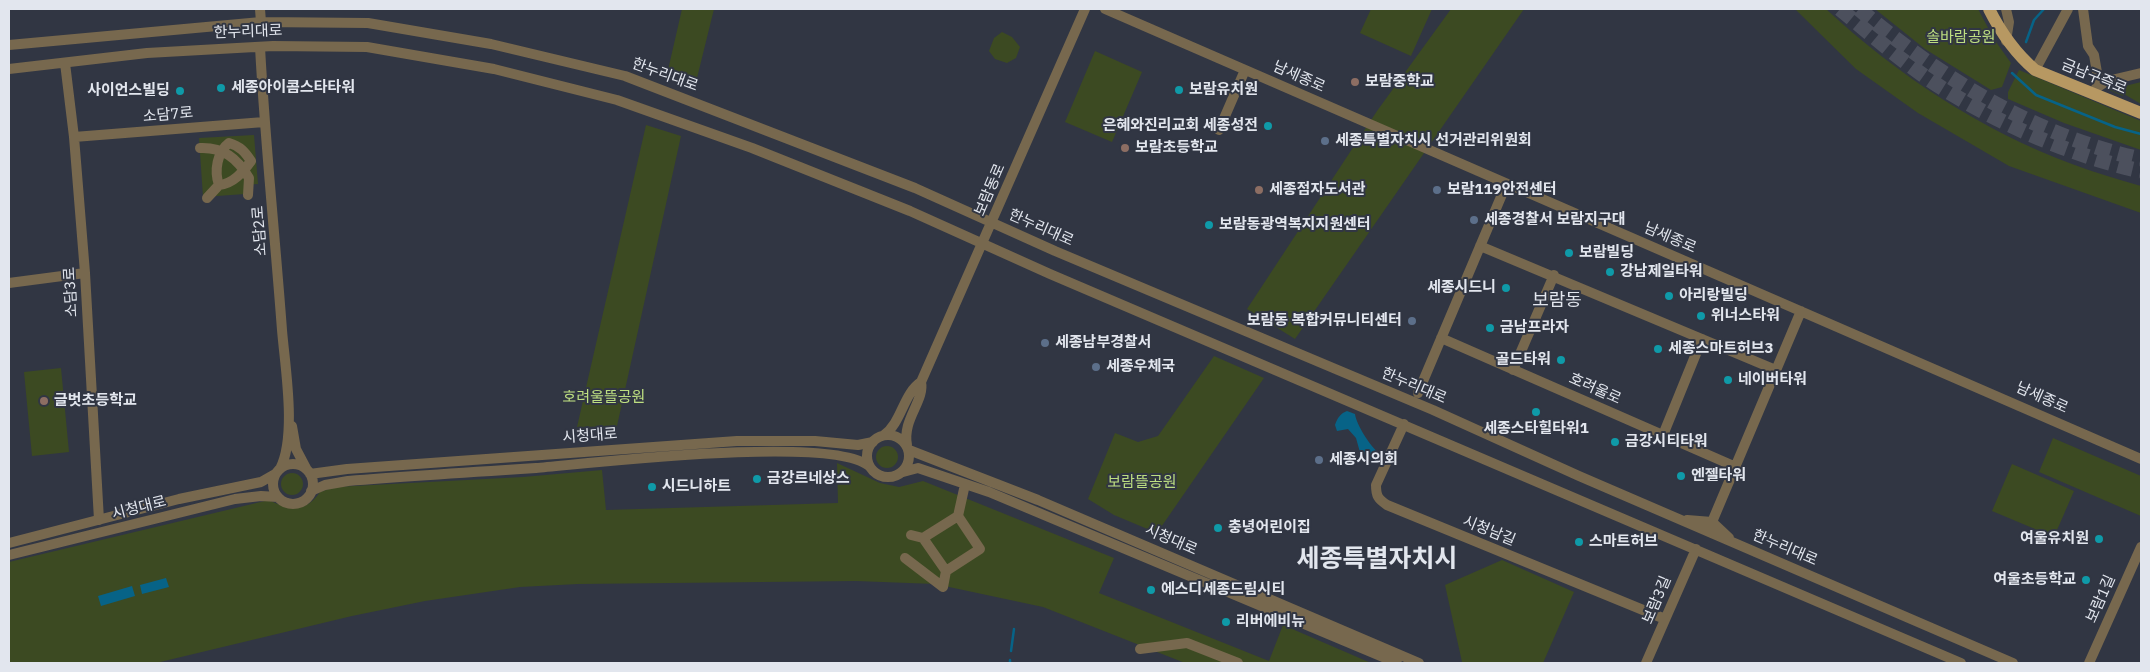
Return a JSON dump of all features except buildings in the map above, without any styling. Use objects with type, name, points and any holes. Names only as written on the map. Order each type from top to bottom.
[{"type":"main road","name":"금남구즉로","points":[[1989,9],[2006,41],[2020,58],[2035,70],[2095,89],[2141,113]]},
{"type":"street","points":[[260,9],[261,22]]},
{"type":"street","name":"보람동로","points":[[921,382],[1085,9]]},
{"type":"street","name":"남세종로","points":[[1105,9],[1506,185],[2141,459]]},
{"type":"street","points":[[2006,9],[2010,22],[2006,41]]},
{"type":"street","name":"금남구즉로","points":[[2035,70],[2068,9]]},
{"type":"street","points":[[2083,9],[2088,46],[2094,56],[2095,89],[2141,73]]},
{"type":"street","name":"한누리대로","points":[[9,45],[261,22],[368,23],[491,44],[625,76],[916,188],[992,223],[1433,410],[1677,519],[2013,663]]},
{"type":"street","name":"한누리대로","points":[[9,69],[156,53],[260,47],[368,47],[494,69],[617,100],[752,148],[910,211],[1961,663]]},
{"type":"street","name":"소담2로","points":[[260,47],[264,122],[273,204],[288,413]]},
{"type":"street","name":"소담3로","points":[[65,63],[74,137],[85,273],[99,520]]},
{"type":"street","points":[[1219,130],[1246,70]]},
{"type":"street","name":"소담7로","points":[[74,137],[264,122]]},
{"type":"street","points":[[207,198],[219,185],[226,184],[243,171],[251,161],[241,148],[229,143],[222,152],[216,171],[219,185]]},
{"type":"street","points":[[200,148],[216,147],[222,152]]},
{"type":"street","points":[[243,171],[249,178],[248,195]]},
{"type":"street","points":[[1433,410],[1423,403],[1418,393],[1506,185]]},
{"type":"street","points":[[1480,246],[1554,275],[1776,370]]},
{"type":"street","points":[[9,283],[85,273]]},
{"type":"street","points":[[1514,370],[1554,275]]},
{"type":"street","points":[[1712,522],[1801,311]]},
{"type":"street","name":"호려울로","points":[[1441,338],[1736,467]]},
{"type":"street","points":[[1663,435],[1702,339]]},
{"type":"street","points":[[921,382],[922,390],[908,420],[905,435],[909,462],[903,472],[897,476],[884,477],[873,471],[869,466],[867,453],[873,442],[892,430],[914,387],[921,382]]},
{"type":"street","points":[[1397,396],[1418,393]]},
{"type":"street","points":[[288,413],[296,449],[313,480],[311,491],[306,499],[293,504],[286,503],[278,497],[273,488],[287,451],[288,413]]},
{"type":"street","name":"시청남길","points":[[1404,424],[1376,485],[1376,494],[1380,500],[1665,619]]},
{"type":"street","points":[[884,436],[897,437],[908,448]]},
{"type":"street","name":"시청대로","points":[[308,471],[770,439],[858,445],[873,442]]},
{"type":"street","name":"시청대로","points":[[908,448],[1038,500],[1419,663]]},
{"type":"street","name":"시청대로","points":[[311,491],[324,485],[348,481],[738,453],[820,453],[857,458],[869,466]]},
{"type":"street","points":[[278,471],[293,464],[308,471]]},
{"type":"street","name":"시청대로","points":[[903,472],[918,468],[989,492],[1397,663]]},
{"type":"street","name":"시청대로","points":[[9,543],[179,499],[261,482],[278,471]]},
{"type":"street","points":[[923,538],[958,516],[964,488]]},
{"type":"street","name":"시청대로","points":[[9,555],[235,499],[260,496],[278,497]]},
{"type":"street","points":[[946,571],[985,550],[958,516]]},
{"type":"street","points":[[1677,519],[1712,522],[1735,544]]},
{"type":"street","points":[[905,558],[943,588],[946,571],[923,538],[911,535]]},
{"type":"street","name":"보람1길","points":[[2089,663],[2141,547]]},
{"type":"street","name":"보람3길","points":[[1646,663],[1696,549]]},
{"type":"street","points":[[1140,649],[1187,643],[1238,663]]},
{"type":"green space","points":[[682,9],[714,9],[697,78],[668,70]]},
{"type":"green space","points":[[1371,9],[1432,9],[1411,56],[1360,33]]},
{"type":"green space","points":[[1451,9],[1524,9],[1295,339],[1247,309],[1377,111]]},
{"type":"green space","points":[[1795,9],[1826,9],[1881,56],[1911,78],[1973,118],[2005,135],[2038,151],[2072,164],[2141,186],[2141,213],[2009,166],[1918,113],[1856,69]]},
{"type":"green space","name":"솔바람공원","points":[[1875,9],[1978,9],[1994,39],[2011,63],[2002,87],[1991,90],[1925,49]]},
{"type":"green space","points":[[1002,32],[1012,37],[1020,47],[1016,58],[1007,63],[995,59],[989,51],[994,38]]},
{"type":"green space","points":[[1095,51],[1142,72],[1112,142],[1065,122]]},
{"type":"green space","points":[[2019,70],[2141,121],[2141,150],[2064,123],[2008,99],[2008,92]]},
{"type":"green space","points":[[2141,82],[2141,104],[2124,94],[2123,96],[2109,90]]},
{"type":"green space","name":"호려울뜰공원","points":[[646,125],[681,136],[617,426],[577,427]]},
{"type":"green space","points":[[254,135],[258,184],[245,185],[245,194],[203,197],[199,138]]},
{"type":"green space","name":"보람뜰공원","points":[[1214,356],[1264,378],[1157,533],[1114,515],[1088,499],[1115,433],[1138,442],[1158,436]]},
{"type":"green space","points":[[61,368],[69,452],[32,456],[24,372]]},
{"type":"green space","points":[[2053,438],[2141,476],[2141,516],[2039,472]]},
{"type":"green space","points":[[887,446],[895,449],[898,457],[895,465],[887,468],[879,465],[876,457],[879,449]]},
{"type":"green space","points":[[837,463],[880,483],[899,487],[923,481],[1114,558],[1099,593],[1269,661],[1283,625],[1371,663],[1185,663],[1043,607],[935,584],[856,581],[578,584],[520,587],[425,601],[352,616],[156,663],[9,663],[9,562],[269,500],[283,506],[297,508],[309,504],[320,492],[335,487],[523,477],[602,470],[606,510],[838,503]]},
{"type":"green space","points":[[2012,464],[2074,491],[2054,537],[1992,511]]},
{"type":"green space","points":[[292,473],[300,476],[303,484],[300,492],[292,495],[284,492],[281,484],[284,476]]},
{"type":"green space","points":[[1502,560],[1574,592],[1543,663],[1462,662],[1445,585]]},
{"type":"water","points":[[1347,411],[1355,414],[1365,436],[1377,452],[1381,454],[1378,462],[1371,462],[1361,456],[1356,438],[1348,429],[1337,431],[1335,425],[1337,420],[1341,414]]},
{"type":"water","points":[[166,578],[169,587],[142,594],[140,585]]},
{"type":"water","points":[[132,586],[135,596],[101,606],[98,596]]},
{"type":"waterway","points":[[2026,42],[2034,20],[2044,9]]},
{"type":"waterway","points":[[2012,73],[2036,95],[2115,127],[2141,134]]},
{"type":"waterway","points":[[1011,651],[1014,629]]},
{"type":"tunnel","points":[[1840,9],[1916,70],[1965,102],[2038,138],[2089,157],[2141,171]]},
{"type":"tunnel","points":[[1859,9],[1922,58],[1956,81],[1991,101],[2027,120],[2064,136],[2102,149],[2141,159]]},
{"type":"place","name":"보람중학교","points":[[1355,82]]},
{"type":"place","name":"세종아이콤스타타워","points":[[221,88]]},
{"type":"place","name":"보람유치원","points":[[1179,90]]},
{"type":"place","name":"사이언스빌딩","points":[[180,91]]},
{"type":"place","name":"은혜와진리교회 세종성전","points":[[1268,126]]},
{"type":"place","name":"세종특별자치시 선거관리위원회","points":[[1325,141]]},
{"type":"place","name":"보람초등학교","points":[[1125,148]]},
{"type":"place","name":"세종점자도서관","points":[[1259,190]]},
{"type":"place","name":"보람119안전센터","points":[[1437,190]]},
{"type":"place","name":"세종경찰서 보람지구대","points":[[1474,220]]},
{"type":"place","name":"보람동광역복지지원센터","points":[[1209,225]]},
{"type":"place","name":"보람빌딩","points":[[1569,253]]},
{"type":"place","name":"강남제일타워","points":[[1610,272]]},
{"type":"place","name":"세종시드니","points":[[1506,288]]},
{"type":"place","name":"아리랑빌딩","points":[[1669,296]]},
{"type":"place","name":"위너스타워","points":[[1701,316]]},
{"type":"place","name":"보람동 복합커뮤니티센터","points":[[1412,321]]},
{"type":"place","name":"금남프라자","points":[[1490,328]]},
{"type":"place","name":"세종남부경찰서","points":[[1045,343]]},
{"type":"place","name":"세종스마트허브3","points":[[1658,349]]},
{"type":"place","name":"골드타워","points":[[1561,360]]},
{"type":"place","name":"세종우체국","points":[[1096,367]]},
{"type":"place","name":"네이버타워","points":[[1728,380]]},
{"type":"place","name":"글벗초등학교","points":[[44,401]]},
{"type":"place","name":"세종스타힐타워1","points":[[1536,412]]},
{"type":"place","name":"금강시티타워","points":[[1615,442]]},
{"type":"place","name":"세종시의회","points":[[1319,460]]},
{"type":"place","name":"엔젤타워","points":[[1681,476]]},
{"type":"place","name":"금강르네상스","points":[[757,479]]},
{"type":"place","name":"시드니하트","points":[[652,487]]},
{"type":"place","name":"충녕어린이집","points":[[1218,528]]},
{"type":"place","name":"여울유치원","points":[[2099,539]]},
{"type":"place","name":"스마트허브","points":[[1579,542]]},
{"type":"place","name":"여울초등학교","points":[[2086,580]]},
{"type":"place","name":"에스디세종드림시티","points":[[1151,590]]},
{"type":"place","name":"리버에비뉴","points":[[1226,622]]},
{"type":"district","name":"보람동","points":[[1557,301]]},
{"type":"district","name":"세종특별자치시","points":[[1377,560]]}]
